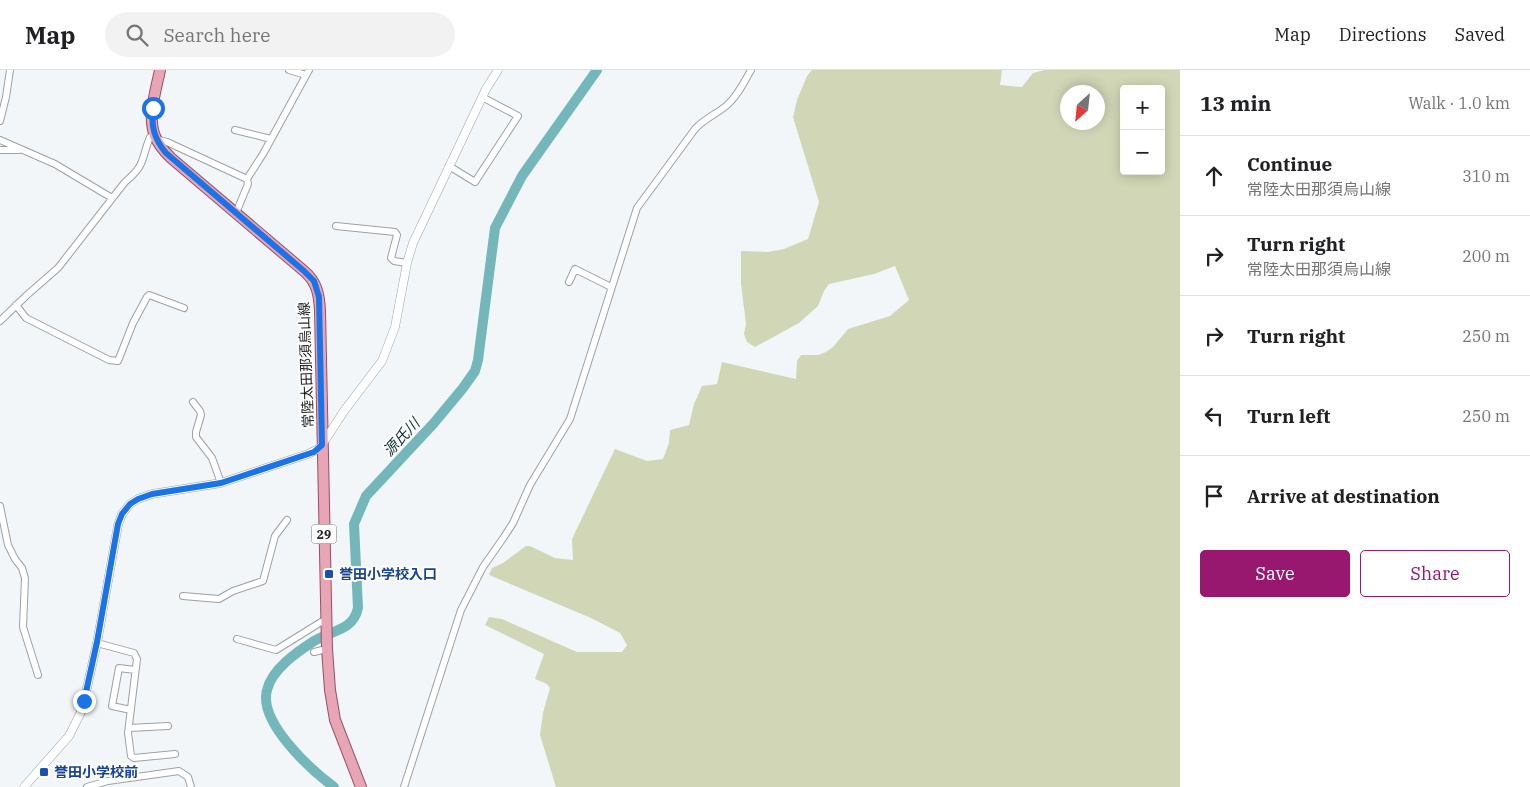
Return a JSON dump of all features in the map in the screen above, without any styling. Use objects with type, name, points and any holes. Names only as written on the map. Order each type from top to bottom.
[{"type":"main road","points":[[155,137],[152,118],[160,70]]},
{"type":"main road","name":"常陸太田那須烏山線","points":[[155,137],[172,158],[304,271],[316,284],[320,310],[326,620],[332,707],[361,787]]},
{"type":"street","points":[[0,120],[10,70]]},
{"type":"street","points":[[236,213],[248,184],[247,179],[307,72],[289,70]]},
{"type":"street","points":[[29,785],[69,736],[79,719],[106,598],[118,524],[122,514],[130,504],[152,494],[221,483],[314,452],[322,445],[344,411],[376,370],[384,355],[395,327],[413,242],[482,97],[498,70]]},
{"type":"street","points":[[404,787],[461,610],[483,567],[513,523],[530,485],[570,419],[637,208],[703,120],[728,105],[736,96],[751,70]]},
{"type":"street","points":[[449,166],[476,182],[518,116],[482,97]]},
{"type":"street","points":[[235,130],[271,139]]},
{"type":"street","points":[[0,321],[58,268],[125,182],[137,172],[142,163],[150,137],[167,142],[247,179]]},
{"type":"street","points":[[0,140],[55,164],[112,198]]},
{"type":"street","points":[[0,150],[22,150]]},
{"type":"street","points":[[336,226],[395,232],[397,235],[391,258],[394,261],[407,264]]},
{"type":"street","points":[[569,282],[576,269],[611,287]]},
{"type":"street","points":[[16,305],[26,318],[109,360],[118,361],[133,324],[147,297],[150,295],[184,308]]},
{"type":"street","points":[[193,402],[201,415],[196,437],[212,458],[221,483]]},
{"type":"street","points":[[0,506],[8,545],[14,559],[22,568],[25,578],[23,626],[38,675]]},
{"type":"street","points":[[183,596],[218,599],[233,591],[263,581],[275,536],[287,520]]},
{"type":"street","points":[[237,639],[276,650],[326,620]]},
{"type":"street","points":[[97,642],[134,652],[137,659],[129,728],[131,756],[134,758],[175,754]]},
{"type":"street","points":[[314,652],[327,646]]},
{"type":"street","points":[[131,710],[112,706],[119,668],[135,670]]},
{"type":"street","points":[[129,728],[168,726]]},
{"type":"street","points":[[87,787],[108,781],[179,772],[188,777],[191,787]]},
{"type":"street","points":[[354,787],[356,775]]},
{"type":"green space","points":[[812,70],[1002,70],[1000,85],[1022,87],[1033,73],[1045,70],[1180,70],[1180,787],[556,787],[540,735],[543,713],[550,688],[547,684],[535,679],[544,654],[485,625],[489,617],[502,619],[577,652],[622,652],[627,645],[620,633],[591,618],[489,575],[492,568],[503,563],[526,546],[530,546],[555,558],[573,560],[572,539],[615,449],[647,461],[663,459],[669,443],[670,430],[689,425],[694,404],[702,386],[717,384],[722,362],[796,379],[797,361],[801,355],[818,355],[826,352],[833,347],[848,329],[890,316],[909,300],[895,266],[874,274],[829,284],[818,306],[799,323],[755,347],[747,342],[744,334],[746,324],[741,284],[741,251],[768,252],[784,249],[808,239],[819,202],[793,117],[797,100],[807,76]]},
{"type":"waterway","name":"源氏川","points":[[334,787],[300,757],[278,730],[270,716],[266,703],[267,690],[274,675],[293,656],[321,637],[347,626],[355,616],[358,608],[354,524],[366,496],[434,423],[475,371],[495,228],[522,176],[597,70]]},
{"type":"place","name":"誉田小学校入口","points":[[329,574]]},
{"type":"place","name":"誉田小学校前","points":[[44,772]]},
{"type":"route","points":[[84,701],[106,598],[118,524],[122,514],[130,504],[152,494],[221,483],[318,451],[322,445],[320,310],[316,284],[310,276],[166,153],[154,135],[152,124],[153,108]]}]
